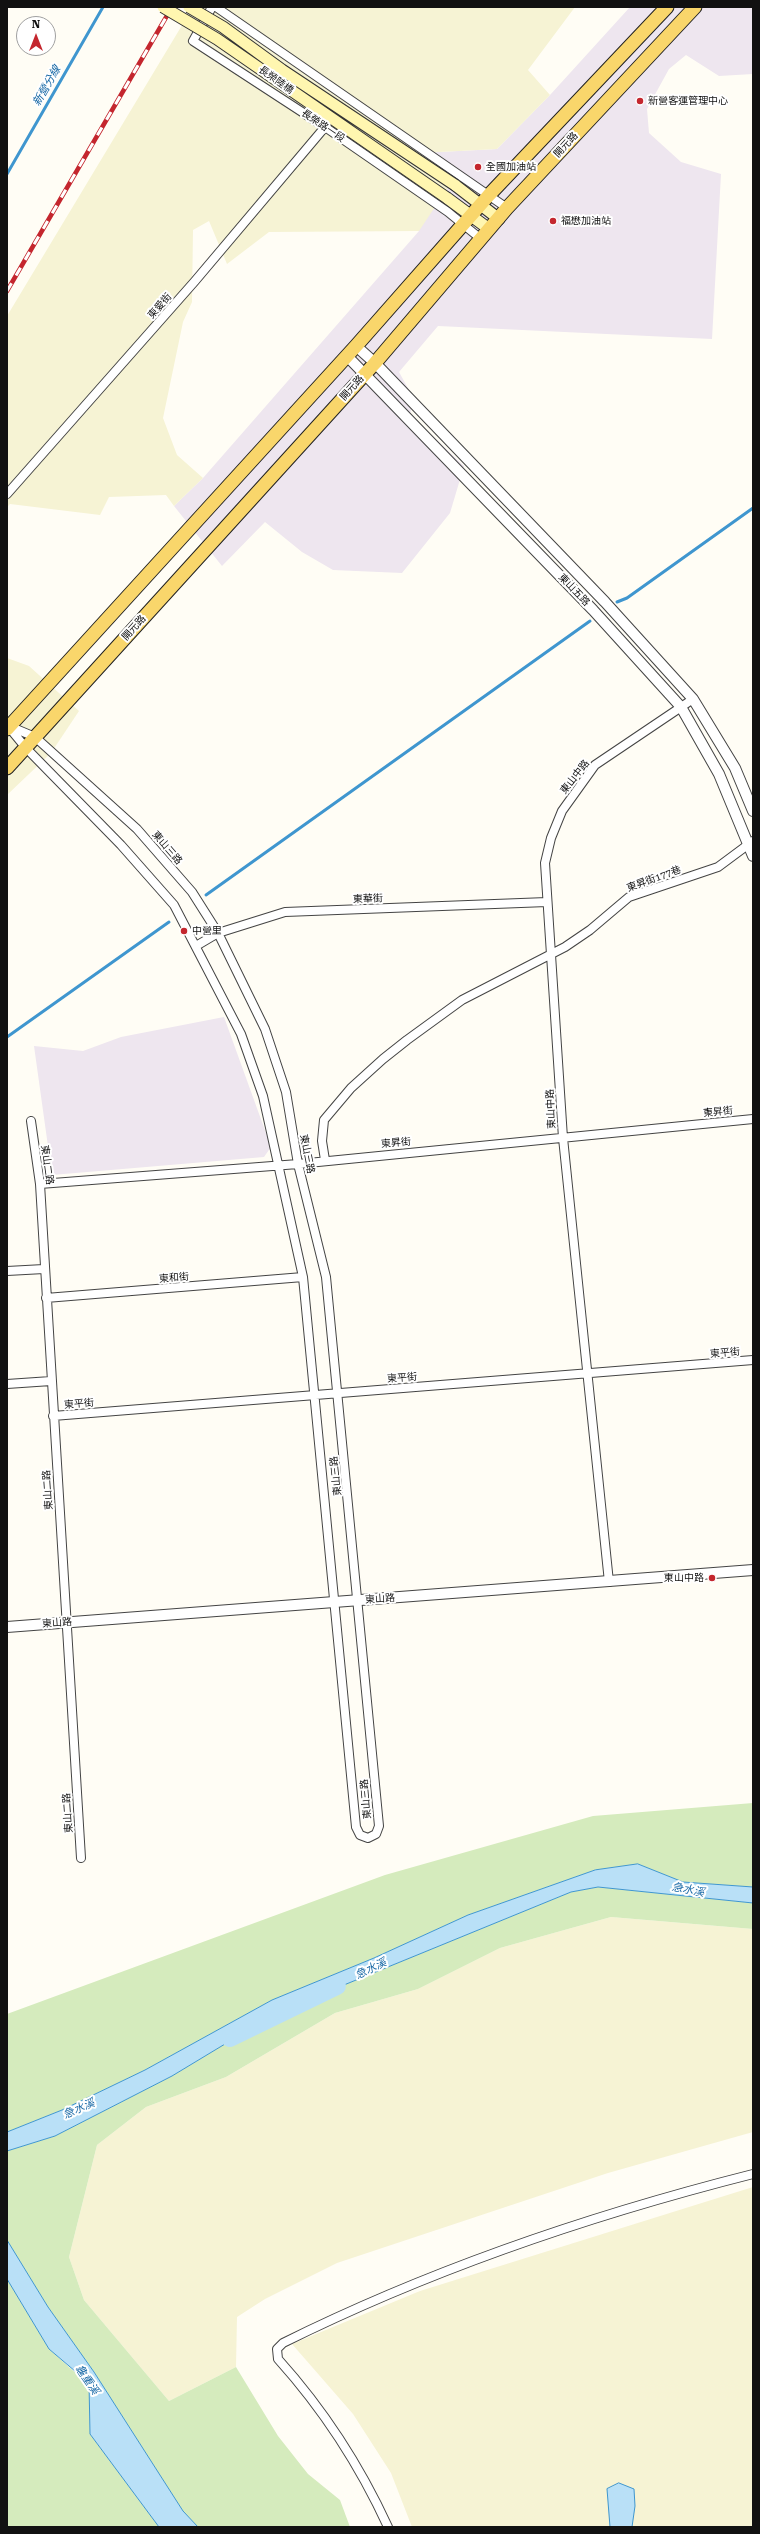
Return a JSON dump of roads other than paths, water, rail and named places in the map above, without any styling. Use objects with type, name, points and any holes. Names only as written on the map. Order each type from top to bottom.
[{"type":"main road","name":"長榮陸橋","points":[[163,7],[217,38],[447,198]]},
{"type":"main road","name":"長榮陸橋","points":[[189,7],[223,27],[282,70],[455,185],[485,200]]},
{"type":"main road","name":"開元路","points":[[8,727],[347,356],[485,200],[667,7]]},
{"type":"main road","name":"開元路","points":[[7,768],[375,363],[507,208],[695,7]]},
{"type":"main road","name":"長榮路一段","points":[[447,198],[468,220],[485,234]]},
{"type":"main road","points":[[485,200],[498,219]]},
{"type":"street","name":"長榮路一段","points":[[212,7],[193,41],[468,220]]},
{"type":"street","points":[[216,7],[485,200],[507,208]]},
{"type":"street","name":"東愛街","points":[[7,494],[200,275],[325,127]]},
{"type":"street","name":"東山五路","points":[[356,346],[375,363],[605,602],[693,699],[736,768],[753,811]]},
{"type":"street","name":"東山五路","points":[[347,356],[594,610],[681,707],[719,774],[751,843],[753,856]]},
{"type":"street","name":"東山中路","points":[[609,1582],[563,1138],[545,863],[551,838],[562,812],[578,787],[595,765],[693,699]]},
{"type":"street","name":"東山三路","points":[[8,727],[35,737],[137,829],[192,892],[218,933],[265,1029],[286,1092],[298,1164],[326,1276],[336,1393],[358,1601],[379,1826],[376,1834],[368,1838],[360,1835],[356,1827],[336,1603],[303,1277],[263,1096],[241,1034],[174,905],[121,845],[26,748],[8,727]]},
{"type":"street","name":"東昇街177巷","points":[[551,954],[590,930],[628,898],[718,867],[751,843]]},
{"type":"street","name":"東華街","points":[[196,946],[218,933],[285,912],[547,902]]},
{"type":"street","name":"東山三路","points":[[325,1160],[322,1141],[324,1120],[352,1088],[383,1059],[462,1000],[551,954]]},
{"type":"street","name":"東昇街","points":[[40,1184],[278,1164],[298,1164],[325,1160],[753,1119]]},
{"type":"street","name":"東山二路","points":[[31,1121],[40,1184],[81,1858]]},
{"type":"street","points":[[7,1271],[44,1269]]},
{"type":"street","name":"東和街","points":[[46,1298],[303,1277]]},
{"type":"street","name":"東平街","points":[[53,1416],[336,1393],[588,1375],[753,1360]]},
{"type":"street","points":[[7,1384],[51,1381]]},
{"type":"street","name":"東山路","points":[[7,1627],[753,1570]]},
{"type":"street","points":[[388,2527],[374,2497],[342,2441],[278,2359],[277,2349],[283,2343],[344,2314],[516,2245],[651,2202],[753,2174]]},
{"type":"water","points":[[638,1864],[683,1882],[753,1887],[753,1903],[598,1887],[571,1892],[278,2012],[172,2076],[55,2136],[7,2151],[7,2132],[62,2110],[145,2070],[272,2000],[374,1958],[468,1915],[595,1870]]},
{"type":"water","name":"龜重溪","points":[[7,2240],[48,2307],[94,2372],[183,2511],[198,2527],[159,2527],[90,2434],[89,2383],[49,2349],[7,2279]]},
{"type":"water","points":[[619,2483],[634,2489],[635,2506],[632,2527],[610,2527],[607,2489]]},
{"type":"waterway","name":"新營分線","points":[[7,174],[103,7]]},
{"type":"waterway","points":[[617,602],[627,598],[753,508]]},
{"type":"waterway","points":[[206,895],[590,621]]},
{"type":"waterway","points":[[7,1037],[169,922]]},
{"type":"waterway","name":"急水溪","points":[[230,2038],[337,1986]]},
{"type":"railway","points":[[7,291],[172,7]]},
{"type":"place","name":"新營客運管理中心","points":[[640,101]]},
{"type":"place","name":"全國加油站","points":[[478,167]]},
{"type":"place","name":"福懋加油站","points":[[553,221]]},
{"type":"place","name":"中營里","points":[[184,931]]},
{"type":"place","name":"東山中路","points":[[712,1578]]}]
